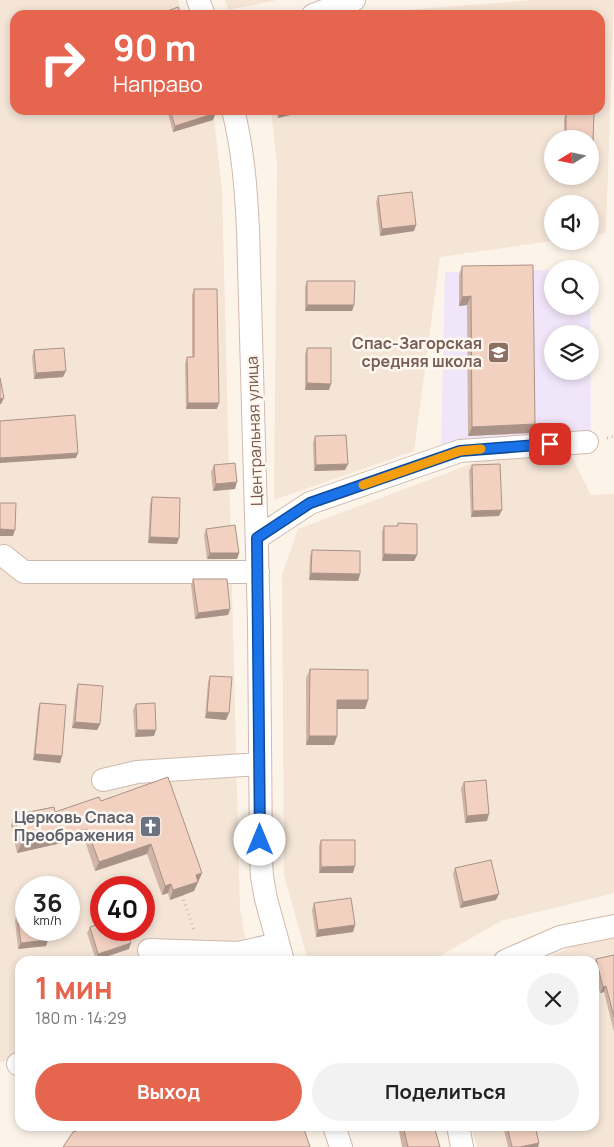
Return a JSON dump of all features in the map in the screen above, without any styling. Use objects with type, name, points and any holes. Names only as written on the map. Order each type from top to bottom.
[{"type":"street","points":[[327,10],[354,0]]},
{"type":"street","name":"Центральная улица","points":[[234,115],[244,170],[248,229],[258,572],[262,877],[280,953]]},
{"type":"street","points":[[257,538],[310,503],[460,451],[587,442]]},
{"type":"street","points":[[4,556],[24,572],[258,572]]},
{"type":"street","points":[[103,780],[137,772],[260,764]]},
{"type":"street","points":[[517,956],[560,938],[614,926]]},
{"type":"street","points":[[149,950],[280,953]]},
{"type":"street","points":[[336,1131],[341,1147]]},
{"type":"street","points":[[459,1131],[462,1147]]},
{"type":"path","points":[[182,895],[190,919]]},
{"type":"shaded area","points":[[0,0],[178,0],[182,10],[10,10],[10,115],[214,115],[222,189],[240,908],[248,956],[15,956],[15,1060],[0,1062]]},
{"type":"shaded area","points":[[225,0],[278,0],[228,10]]},
{"type":"shaded area","points":[[532,0],[614,0],[606,233],[599,234],[599,195],[544,195],[544,242],[440,257],[414,451],[274,500],[277,165],[272,115],[605,115],[605,10],[407,10]]},
{"type":"shaded area","name":"Спас-Загорская средняя школа","points":[[544,270],[544,315],[590,315],[590,325],[544,325],[544,380],[591,380],[591,434],[441,444],[445,272]]},
{"type":"shaded area","points":[[569,451],[591,495],[614,494],[614,893],[501,921],[440,956],[307,956],[284,875],[282,575],[298,529],[484,459]]},
{"type":"shaded area","points":[[614,936],[614,1147],[477,1147],[472,1131],[599,1131],[599,956],[550,956],[585,941]]},
{"type":"building","points":[[172,115],[210,115],[175,126]]},
{"type":"building","points":[[566,115],[594,115],[593,130],[566,130]]},
{"type":"building","points":[[412,192],[416,225],[382,229],[378,196]]},
{"type":"building","points":[[533,265],[535,424],[472,427],[471,296],[462,297],[462,266]]},
{"type":"building","points":[[307,281],[355,281],[354,305],[307,305]]},
{"type":"building","points":[[194,289],[217,289],[219,403],[188,403],[187,357],[194,357]]},
{"type":"building","points":[[64,348],[66,371],[36,373],[34,350]]},
{"type":"building","points":[[307,348],[331,348],[331,384],[307,383]]},
{"type":"building","points":[[0,378],[4,398],[0,399]]},
{"type":"building","points":[[75,415],[78,453],[0,458],[0,421]]},
{"type":"building","points":[[346,435],[348,464],[316,465],[315,436]]},
{"type":"building","points":[[235,463],[237,482],[216,484],[214,465]]},
{"type":"building","points":[[500,464],[502,510],[473,511],[472,465]]},
{"type":"building","points":[[152,497],[180,498],[179,538],[150,537]]},
{"type":"building","points":[[0,503],[16,503],[15,530],[0,529]]},
{"type":"building","points":[[398,523],[417,524],[417,555],[384,554],[384,526],[398,526]]},
{"type":"building","points":[[235,525],[239,553],[210,553],[206,529]]},
{"type":"building","points":[[312,550],[360,551],[360,574],[311,573]]},
{"type":"building","points":[[193,579],[227,579],[230,609],[198,613]]},
{"type":"building","points":[[310,669],[368,670],[368,700],[337,700],[337,736],[309,736]]},
{"type":"building","points":[[210,676],[232,677],[229,713],[207,712]]},
{"type":"building","points":[[78,684],[103,686],[100,724],[75,722]]},
{"type":"building","points":[[40,703],[66,705],[62,756],[35,754]]},
{"type":"building","points":[[155,703],[156,730],[137,730],[136,704]]},
{"type":"building","points":[[168,777],[202,873],[196,875],[198,882],[173,890],[171,884],[165,886],[151,844],[99,862],[87,829],[21,844],[14,815],[54,807],[55,812],[99,797],[101,801]]},
{"type":"building","points":[[486,780],[489,814],[467,816],[464,782]]},
{"type":"building","points":[[321,840],[355,840],[355,866],[321,867]]},
{"type":"building","points":[[491,860],[499,894],[463,902],[455,868]]},
{"type":"building","points":[[351,898],[355,925],[318,930],[314,903]]},
{"type":"building","points":[[21,941],[39,941],[21,943]]},
{"type":"building","points":[[94,941],[130,941],[131,943],[98,954]]},
{"type":"building","points":[[614,955],[614,1017],[606,986],[603,987],[599,971],[599,958]]},
{"type":"building","points":[[305,1131],[310,1147],[63,1147],[73,1132]]},
{"type":"building","points":[[404,1131],[435,1131],[440,1147],[408,1147]]},
{"type":"building","points":[[508,1131],[536,1131],[539,1143],[512,1147]]},
{"type":"slow traffic","points":[[363,485],[460,451],[481,449]]},
{"type":"place","name":"Спас-Загорская средняя школа","points":[[498,352]]},
{"type":"place","name":"Церковь Спаса Преображения","points":[[150,826]]},
{"type":"route","points":[[260,840],[257,538],[310,503],[460,451],[550,444]]}]
